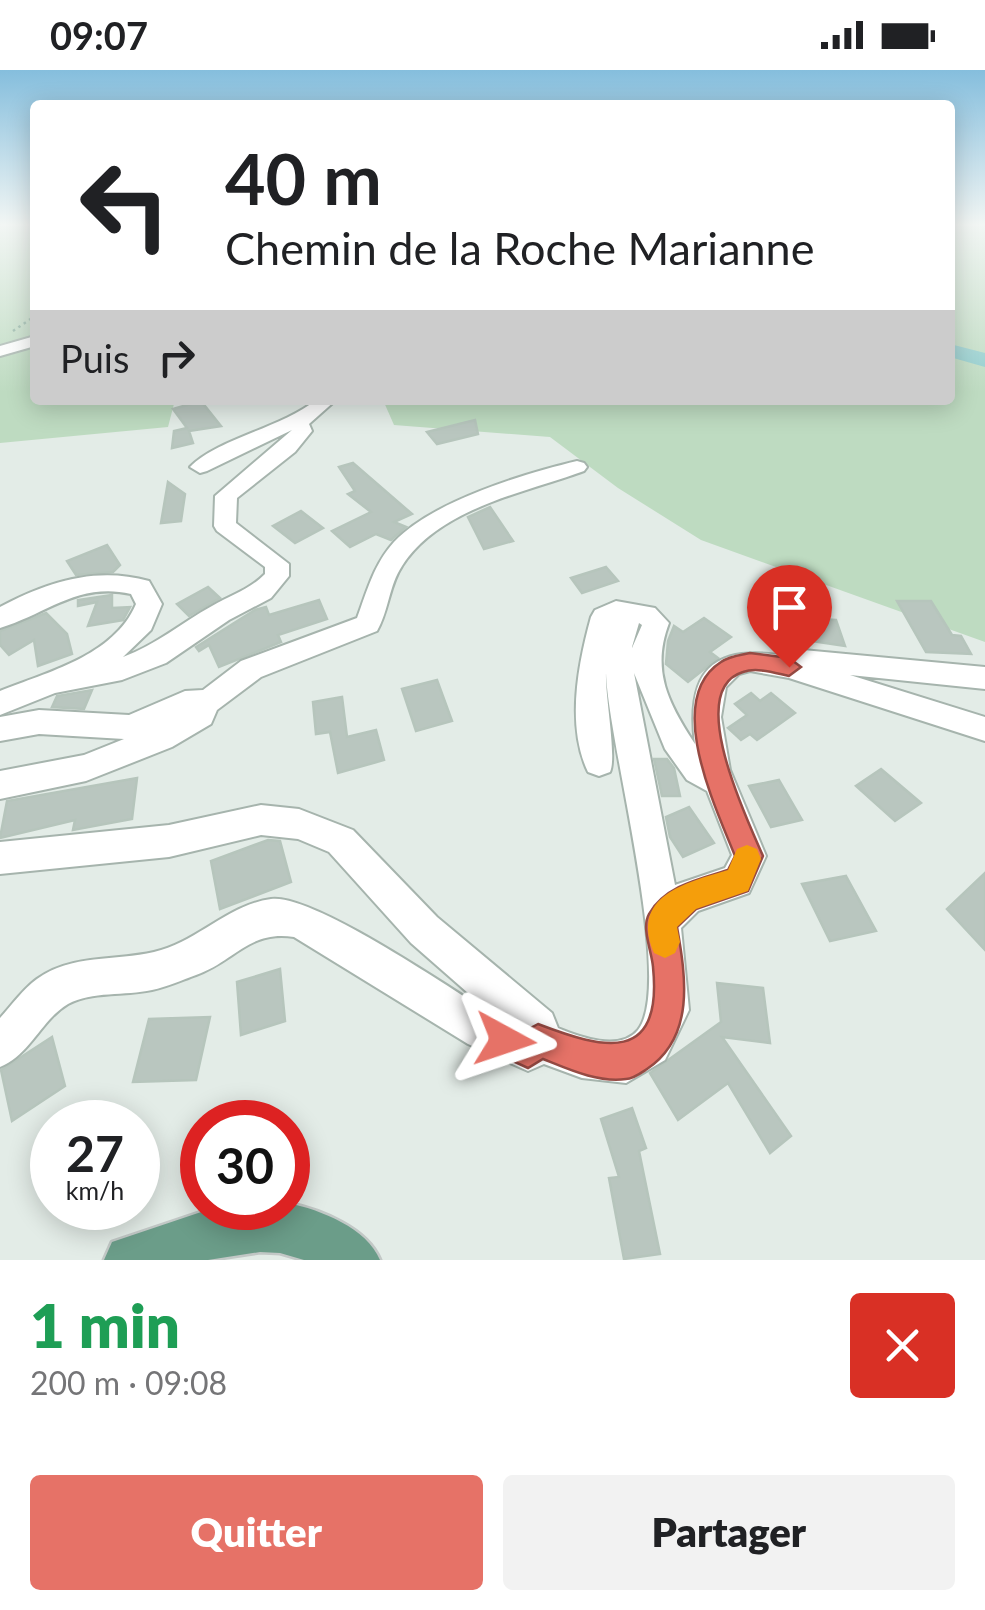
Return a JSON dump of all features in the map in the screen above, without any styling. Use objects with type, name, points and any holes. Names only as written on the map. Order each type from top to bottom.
[{"type":"main road","points":[[130,1260],[171,1242],[233,1230],[296,1230],[354,1260]]},
{"type":"street","points":[[0,351],[30,342]]},
{"type":"street","points":[[200,467],[281,427],[298,423],[321,405]]},
{"type":"street","points":[[44,684],[122,669],[156,656],[220,612],[262,592],[277,576],[277,564],[225,526],[223,508],[226,496],[288,448],[302,431],[298,423]]},
{"type":"street","points":[[0,785],[86,768],[174,731],[201,716],[205,704],[251,669],[349,635],[368,624],[389,565],[411,538],[456,511],[578,467]]},
{"type":"street","points":[[0,619],[42,595],[80,584],[117,580],[140,587],[149,604],[146,620],[121,645],[90,665],[0,703]]},
{"type":"street","points":[[599,762],[593,730],[590,663],[604,616],[616,610],[648,614],[656,622],[645,650],[648,676],[671,733],[700,774],[708,778],[714,770]]},
{"type":"street","points":[[538,1041],[582,1058],[626,1062],[651,1046],[669,1010],[669,970],[652,848],[621,690],[619,647],[628,616],[636,612]]},
{"type":"street","points":[[789,667],[795,660],[815,660],[985,678]]},
{"type":"street","points":[[661,922],[687,897],[738,882],[749,856],[714,770],[706,717],[713,682],[730,666],[750,661],[789,667],[985,729]]},
{"type":"street","points":[[0,729],[39,722],[131,728],[195,699],[205,704]]},
{"type":"street","points":[[0,858],[170,841],[260,820],[298,824],[341,842],[424,930],[538,1027],[538,1041],[528,1051],[482,1030],[300,920],[274,916],[245,924],[200,955],[154,970],[83,978],[51,992],[0,1047]]},
{"type":"path","points":[[10,334],[30,320]]},
{"type":"green space","points":[[0,282],[30,282],[30,405],[174,405],[168,427],[0,443]]},
{"type":"green space","points":[[955,282],[985,282],[985,642],[701,540],[618,488],[550,437],[394,425],[385,405],[955,405]]},
{"type":"building","points":[[204,405],[221,426],[189,431],[193,443],[172,448],[174,431],[187,428],[173,409]]},
{"type":"building","points":[[475,420],[478,434],[437,444],[427,432]]},
{"type":"building","points":[[353,463],[412,514],[394,522],[406,527],[391,540],[376,534],[350,547],[332,531],[371,512],[348,494],[355,491],[339,467]]},
{"type":"building","points":[[168,482],[185,494],[181,521],[161,523]]},
{"type":"building","points":[[490,507],[513,541],[484,549],[468,517]]},
{"type":"building","points":[[301,511],[323,528],[295,543],[273,526]]},
{"type":"building","points":[[107,545],[120,565],[113,572],[76,575],[67,561]]},
{"type":"building","points":[[606,567],[618,581],[582,593],[571,578]]},
{"type":"building","points":[[208,587],[220,598],[189,616],[177,604]]},
{"type":"building","points":[[112,595],[112,608],[130,607],[123,620],[88,626],[97,602],[78,606],[78,600]]},
{"type":"building","points":[[319,600],[327,619],[278,635],[281,642],[219,667],[209,645],[199,651],[196,647],[255,610],[266,607],[269,615]]},
{"type":"building","points":[[897,601],[931,601],[952,635],[961,636],[971,654],[926,652]]},
{"type":"building","points":[[46,613],[67,634],[72,654],[38,666],[34,640],[9,655],[0,645],[0,631]]},
{"type":"building","points":[[704,618],[731,637],[710,652],[718,658],[688,682],[666,664],[668,641],[674,626],[683,632]]},
{"type":"building","points":[[797,618],[836,620],[845,646],[804,640]]},
{"type":"building","points":[[437,680],[452,721],[416,731],[402,689]]},
{"type":"building","points":[[92,690],[84,709],[52,707],[57,696]]},
{"type":"building","points":[[751,693],[760,701],[771,693],[795,713],[757,740],[750,734],[741,740],[728,728],[747,715],[735,704]]},
{"type":"building","points":[[342,697],[347,737],[376,730],[384,760],[338,773],[330,732],[316,734],[313,702]]},
{"type":"building","points":[[654,759],[667,759],[674,768],[680,796],[662,796]]},
{"type":"building","points":[[881,769],[921,803],[895,821],[856,786]]},
{"type":"building","points":[[137,778],[132,819],[73,830],[75,820],[0,838],[7,801]]},
{"type":"building","points":[[779,780],[802,820],[771,827],[749,786]]},
{"type":"building","points":[[689,807],[714,843],[683,857],[670,837],[666,817]]},
{"type":"building","points":[[268,840],[280,841],[291,882],[220,909],[211,861]]},
{"type":"building","points":[[985,873],[985,950],[947,909]]},
{"type":"building","points":[[846,876],[876,931],[830,941],[802,884]]},
{"type":"building","points":[[280,969],[285,1021],[241,1035],[237,982]]},
{"type":"building","points":[[717,983],[763,988],[770,1043],[722,1037],[791,1136],[770,1153],[728,1083],[678,1120],[650,1073],[721,1022]]},
{"type":"building","points":[[210,1017],[196,1080],[133,1082],[149,1019]]},
{"type":"building","points":[[52,1037],[65,1086],[44,1100],[30,1100],[30,1109],[12,1121],[1,1070]]},
{"type":"building","points":[[632,1108],[646,1148],[639,1151],[660,1254],[624,1259],[609,1178],[619,1177],[601,1119]]},
{"type":"waterway","points":[[955,351],[985,360]]},
{"type":"slow traffic","points":[[665,942],[661,922],[687,897],[738,882],[747,859]]},
{"type":"route","points":[[505,1040],[528,1051],[538,1041],[582,1058],[626,1062],[651,1046],[669,1010],[669,970],[661,922],[687,897],[738,882],[749,856],[714,770],[706,717],[713,682],[730,666],[750,661],[789,667]]}]
